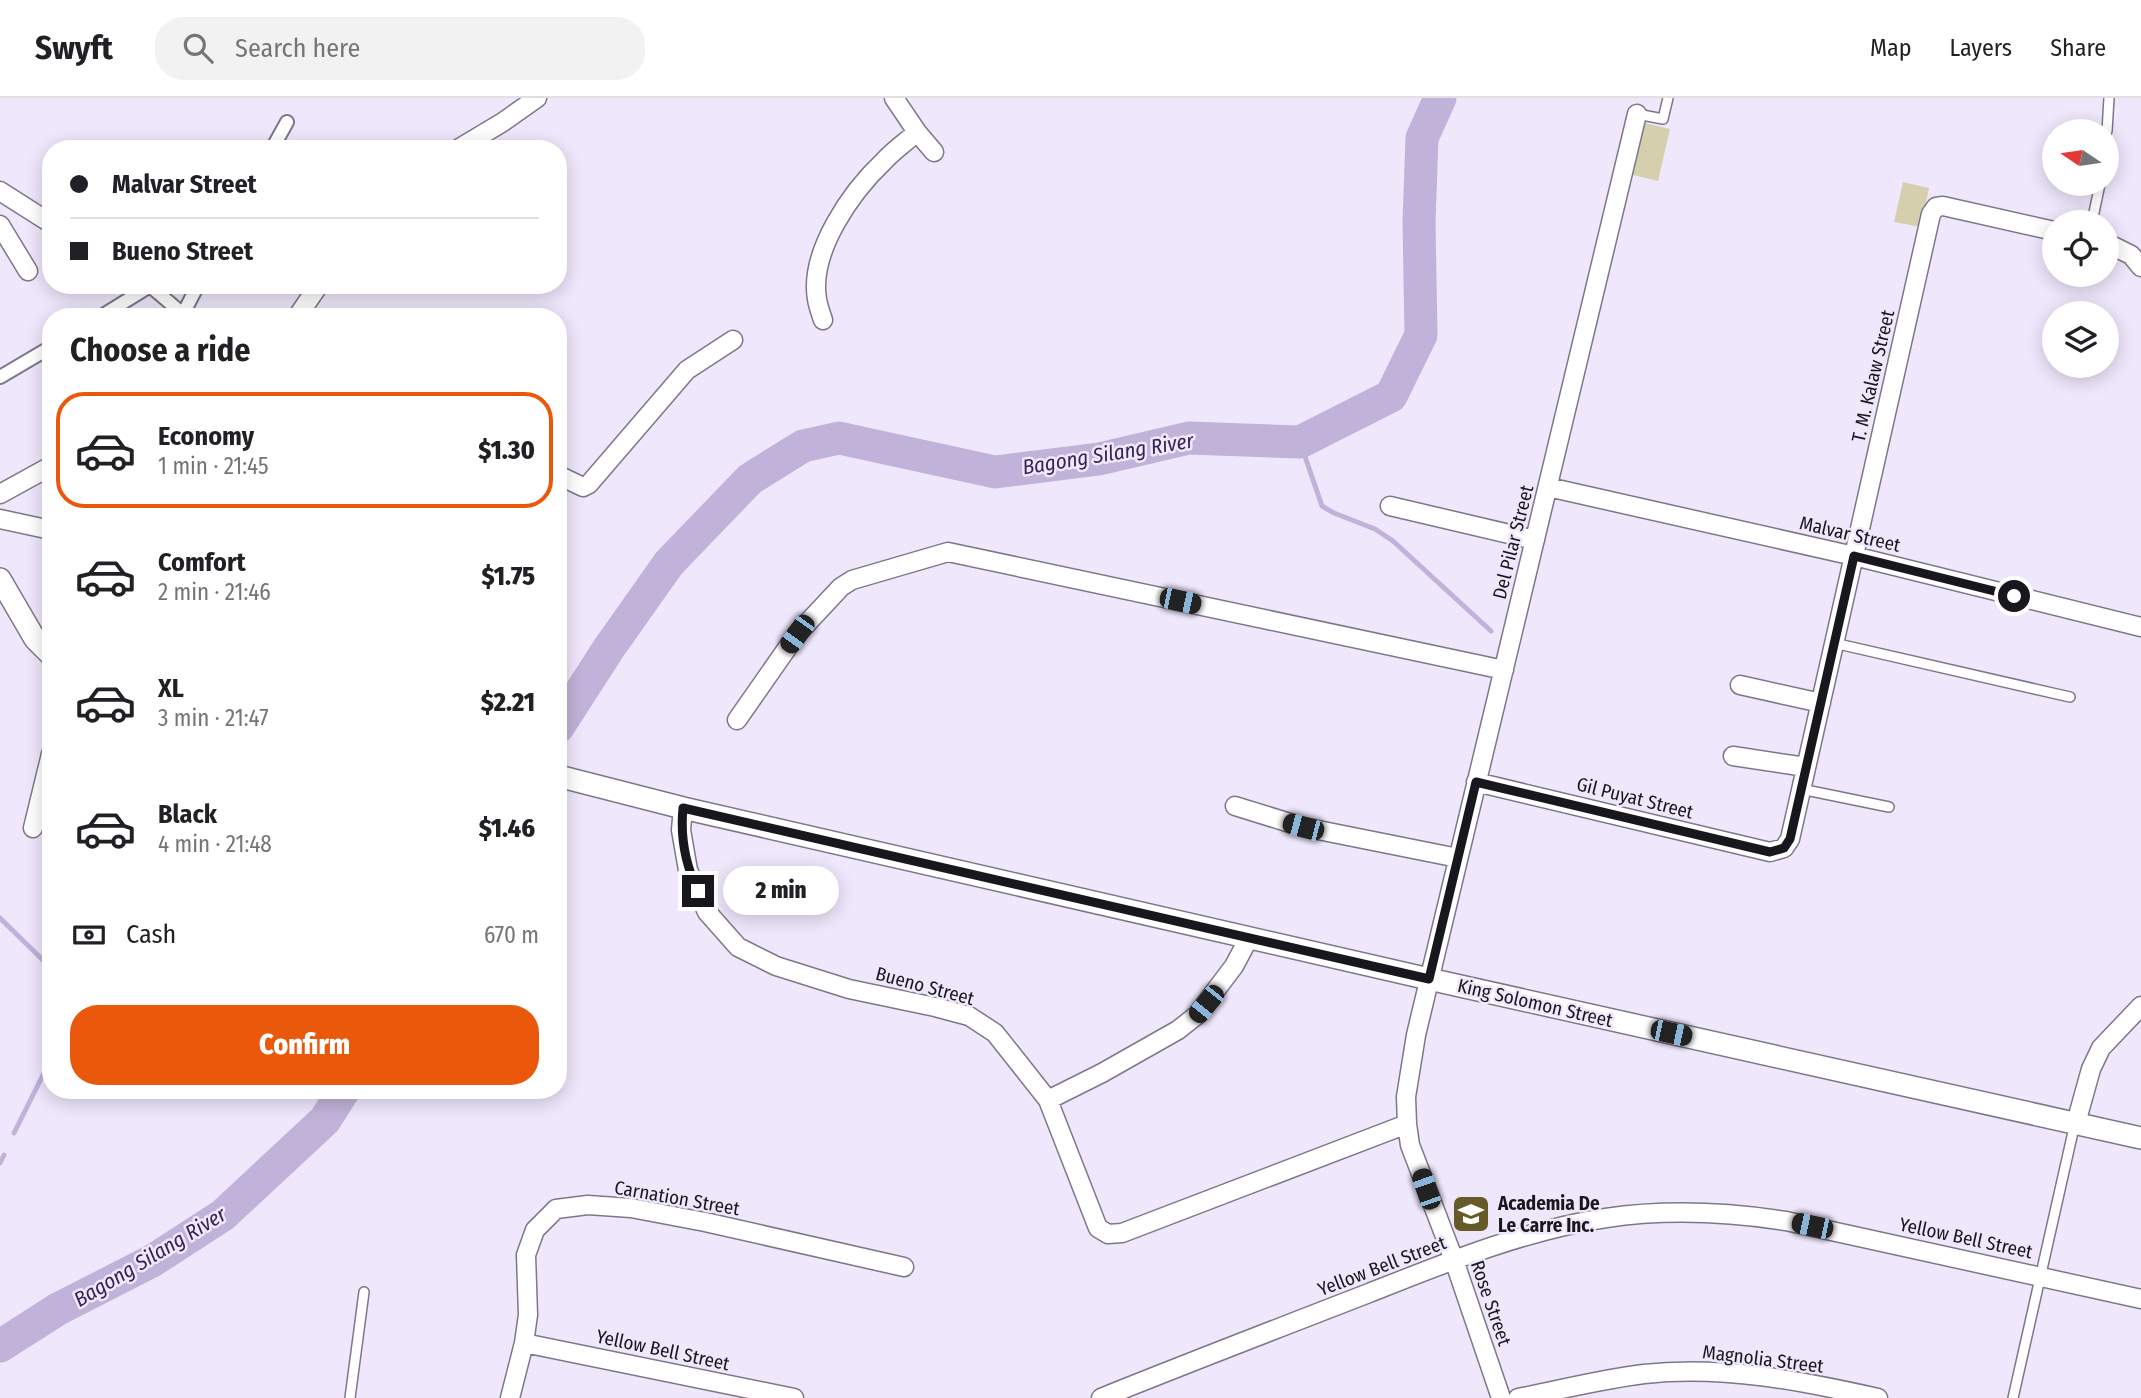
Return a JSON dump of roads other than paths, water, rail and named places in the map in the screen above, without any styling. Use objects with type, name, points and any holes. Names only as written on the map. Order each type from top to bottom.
[{"type":"street","points":[[473,140],[537,98]]},
{"type":"street","points":[[894,98],[934,152]]},
{"type":"street","name":"Del Pilar Street","points":[[1429,979],[1637,114]]},
{"type":"street","points":[[277,140],[287,122]]},
{"type":"street","points":[[823,320],[817,299],[816,278],[821,254],[837,222],[883,161],[917,132]]},
{"type":"street","points":[[0,191],[42,218]]},
{"type":"street","name":"T. M. Kalaw Street","points":[[1784,848],[1790,839],[1931,214],[1936,207],[1943,206],[2042,228]]},
{"type":"street","points":[[0,225],[28,271]]},
{"type":"street","points":[[2119,249],[2131,255],[2141,267]]},
{"type":"street","points":[[115,308],[137,294]]},
{"type":"street","points":[[159,294],[176,308]]},
{"type":"street","points":[[567,479],[583,487],[589,484],[687,370],[733,340]]},
{"type":"street","points":[[0,377],[42,352]]},
{"type":"street","points":[[0,494],[42,471]]},
{"type":"street","name":"Malvar Street","points":[[1548,487],[1854,556],[2141,627]]},
{"type":"street","points":[[1390,506],[1535,540]]},
{"type":"street","points":[[0,519],[42,528]]},
{"type":"street","points":[[737,720],[797,634],[841,587],[852,580],[948,552],[1504,670]]},
{"type":"street","points":[[0,579],[35,639],[42,646]]},
{"type":"street","points":[[1740,685],[1821,703]]},
{"type":"street","points":[[1732,756],[1806,767]]},
{"type":"street","name":"King Solomon Street","points":[[567,778],[683,808],[1249,938],[2141,1138]]},
{"type":"street","name":"Gil Puyat Street","points":[[1476,782],[1770,852],[1784,848]]},
{"type":"street","points":[[33,828],[42,791]]},
{"type":"street","points":[[1235,806],[1303,827],[1458,858]]},
{"type":"street","name":"Bueno Street","points":[[683,808],[681,830],[688,870],[707,912],[738,947],[776,966],[849,989],[969,1016],[995,1033],[1048,1100],[1098,1228],[1108,1234],[1122,1233],[1407,1124]]},
{"type":"street","points":[[1048,1100],[1178,1030],[1197,1015],[1234,966],[1249,938]]},
{"type":"street","name":"Rose Street","points":[[1429,979],[1405,1097],[1410,1146],[1454,1260],[1501,1398]]},
{"type":"street","points":[[2076,1123],[2091,1069],[2101,1048],[2141,1006]]},
{"type":"street","name":"Carnation Street","points":[[510,1398],[528,1315],[526,1255],[535,1230],[556,1209],[588,1205],[631,1208],[904,1267]]},
{"type":"street","name":"Yellow Bell Street","points":[[1101,1398],[1454,1260],[1555,1228],[1606,1218],[1658,1213],[1740,1214],[1786,1221],[2141,1299]]},
{"type":"street","name":"Yellow Bell Street","points":[[524,1343],[794,1398]]},
{"type":"street","name":"Magnolia Street","points":[[1518,1398],[1644,1374],[1707,1371],[1781,1379],[1878,1398]]},
{"type":"lane","points":[[1637,114],[1663,119],[1668,98]]},
{"type":"lane","points":[[2108,119],[2109,98]]},
{"type":"lane","points":[[1834,643],[2070,697]]},
{"type":"lane","points":[[1801,789],[1889,807]]},
{"type":"lane","points":[[2013,1398],[2076,1123]]},
{"type":"lane","points":[[350,1398],[364,1292]]},
{"type":"waterway","name":"Bagong Silang River","points":[[567,713],[669,563],[750,479],[803,446],[839,438],[995,472],[1099,459],[1189,438],[1300,442],[1391,396],[1421,335],[1419,222],[1422,138],[1440,98]]},
{"type":"waterway","points":[[1300,442],[1322,506],[1375,529],[1393,541],[1491,631]]},
{"type":"waterway","points":[[0,918],[42,959]]},
{"type":"waterway","points":[[14,1133],[42,1077]]},
{"type":"waterway","name":"Bagong Silang River","points":[[0,1346],[58,1309],[152,1261],[223,1215],[325,1120],[338,1099]]},
{"type":"waterway","points":[[0,1163],[4,1155]]},
{"type":"place","name":"Academia De Le Carre Inc.","points":[[1471,1214]]}]
